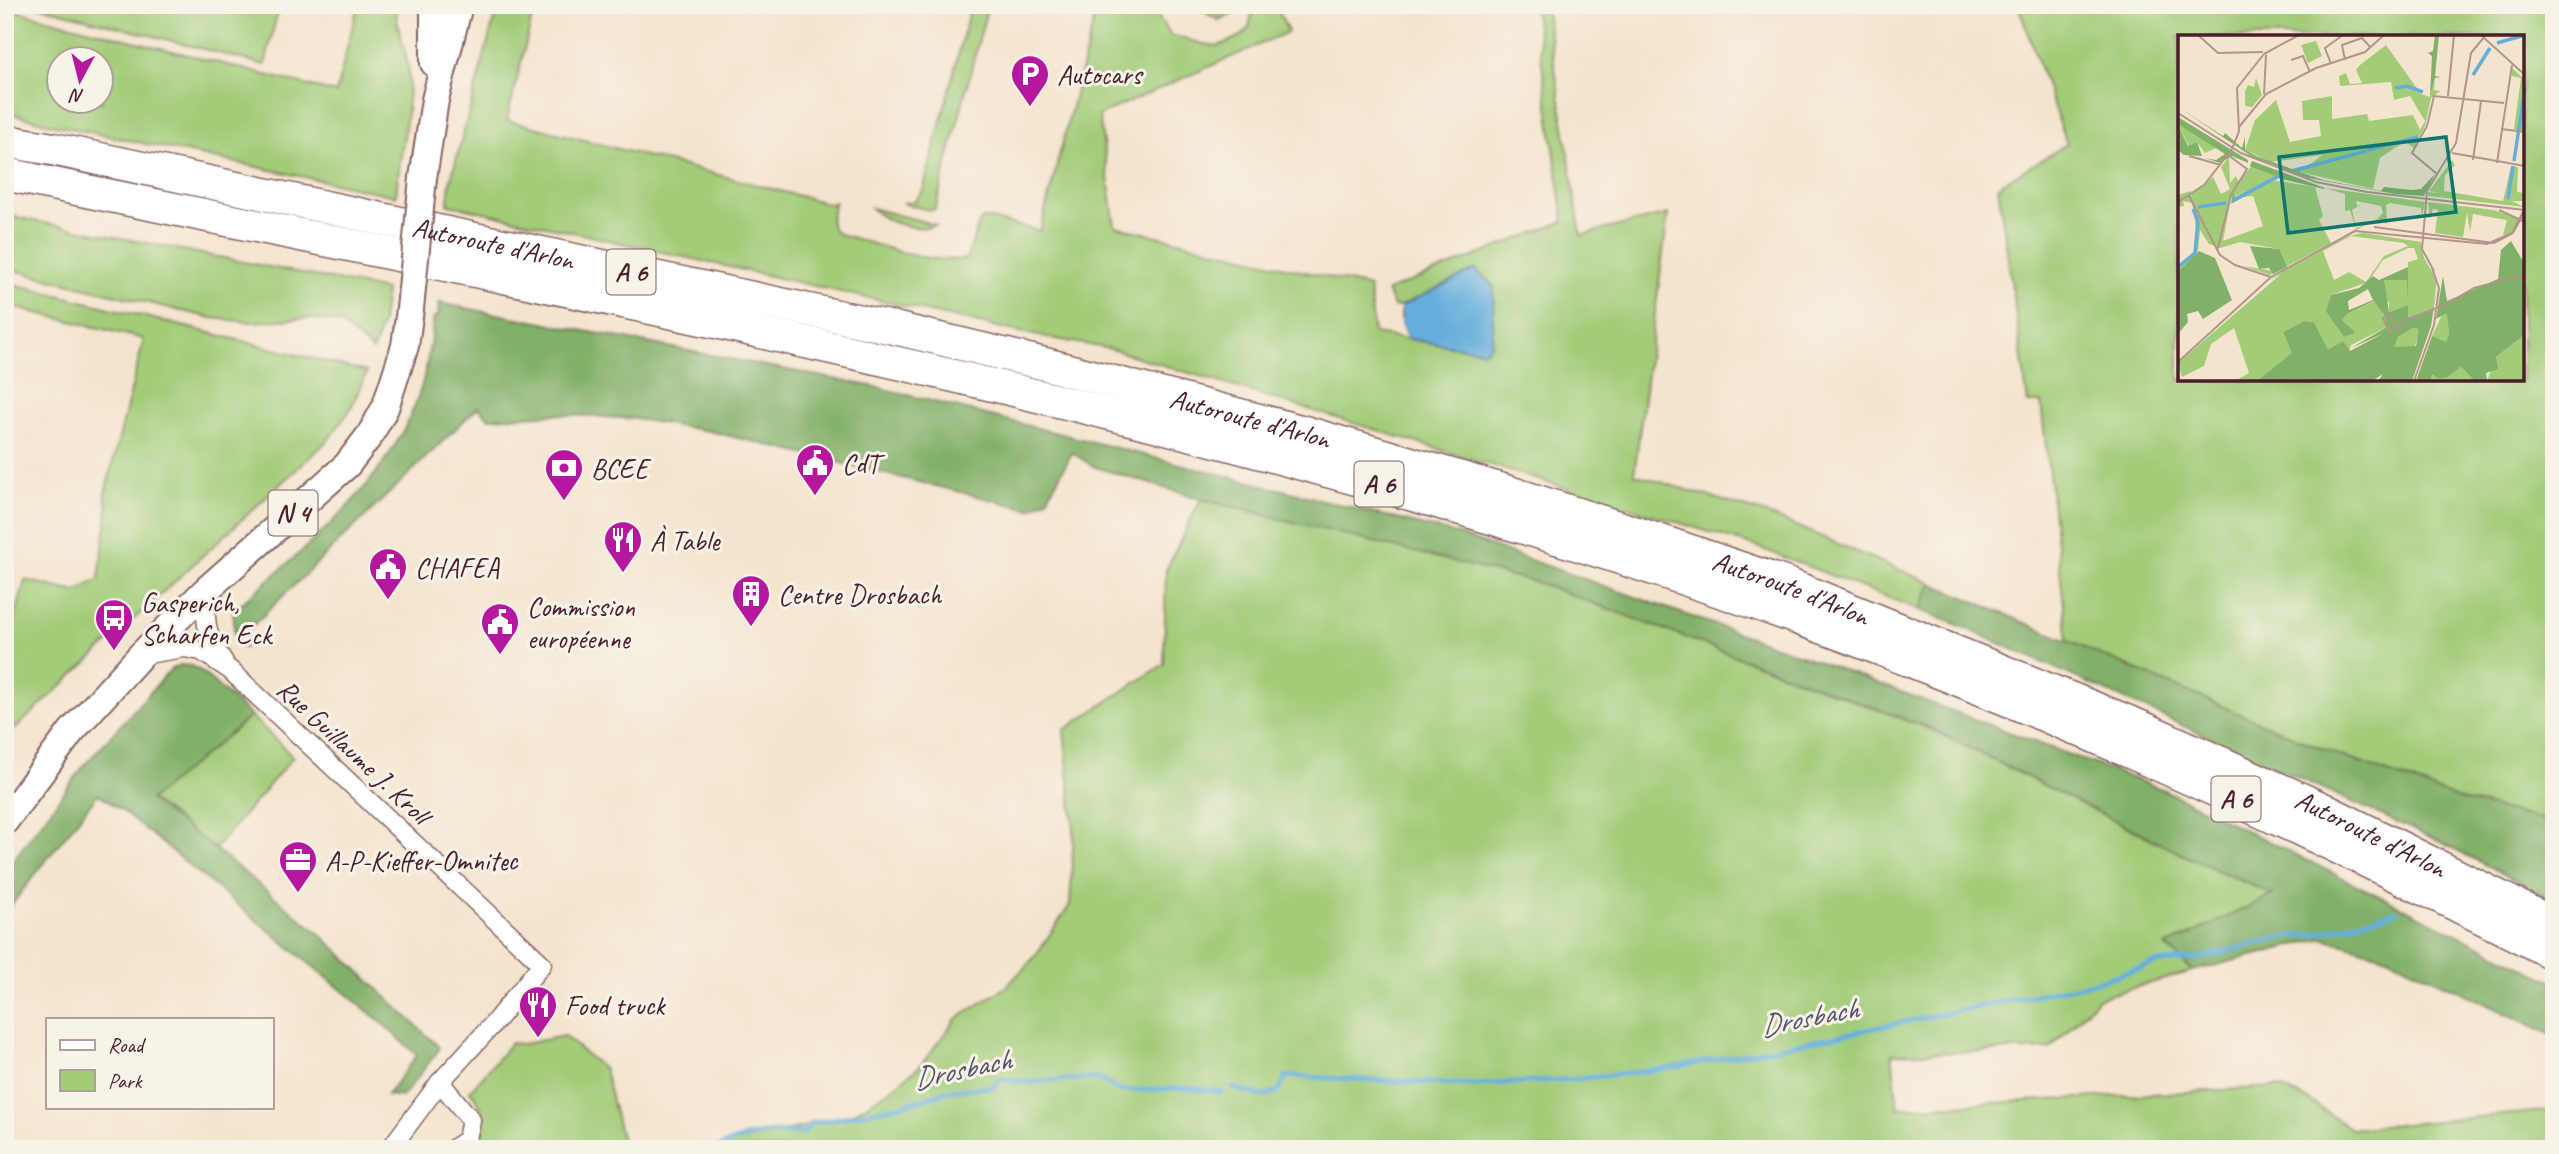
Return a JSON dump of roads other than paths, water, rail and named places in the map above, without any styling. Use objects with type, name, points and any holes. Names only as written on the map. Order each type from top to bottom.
[{"type":"highway","points":[[5,134],[53,149]]},
{"type":"highway","name":"Autoroute d'Arlon","points":[[5,141],[871,323],[1045,364],[1308,433],[1508,492],[1787,584],[2122,719],[2321,808],[2554,924]]},
{"type":"highway","name":"Autoroute d'Arlon","points":[[5,174],[965,378],[1300,461],[1459,507],[1734,596],[1910,661],[2136,754],[2311,833],[2554,954]]},
{"type":"main road","name":"N 4","points":[[434,5],[435,100]]},
{"type":"main road","name":"N 4","points":[[5,821],[71,732],[141,655],[205,591],[347,465],[370,435],[385,408],[405,346],[423,178],[435,100],[459,5]]},
{"type":"street","name":"Rue Guillaume J. Kroll","points":[[205,591],[206,627],[210,642],[230,670]]},
{"type":"street","name":"Rue Guillaume J. Kroll","points":[[141,655],[184,648],[201,651],[230,670],[542,964],[494,1023],[440,1082],[390,1149]]},
{"type":"street","points":[[440,1082],[471,1121],[467,1139],[453,1149]]},
{"type":"water","points":[[1476,269],[1494,287],[1492,343],[1485,351],[1408,339],[1401,323],[1401,306]]},
{"type":"waterway","name":"Drosbach","points":[[1233,1088],[1261,1096],[1278,1092],[1286,1076],[1475,1085],[1578,1079],[1671,1068],[2093,983],[2156,963],[2202,958],[2277,938],[2316,934],[2397,911]]},
{"type":"waterway","name":"Drosbach","points":[[716,1149],[759,1135],[804,1133],[810,1124],[903,1105],[951,1090],[993,1087],[1000,1079],[1028,1082],[1097,1078],[1120,1091],[1185,1088],[1222,1092]]},
{"type":"place","name":"Autocars","points":[[1030,108]]},
{"type":"place","name":"CdT","points":[[815,497]]},
{"type":"place","name":"BCEE","points":[[564,502]]},
{"type":"place","name":"À Table","points":[[623,574]]},
{"type":"place","name":"CHAFEA","points":[[388,601]]},
{"type":"place","name":"Centre Drosbach","points":[[751,628]]},
{"type":"place","name":"Gasperich, Scharfen Eck","points":[[114,652]]},
{"type":"place","name":"Commission européenne","points":[[500,656]]},
{"type":"place","name":"A-P-Kieffer-Omnitec","points":[[298,894]]},
{"type":"place","name":"Food truck","points":[[538,1039]]}]
